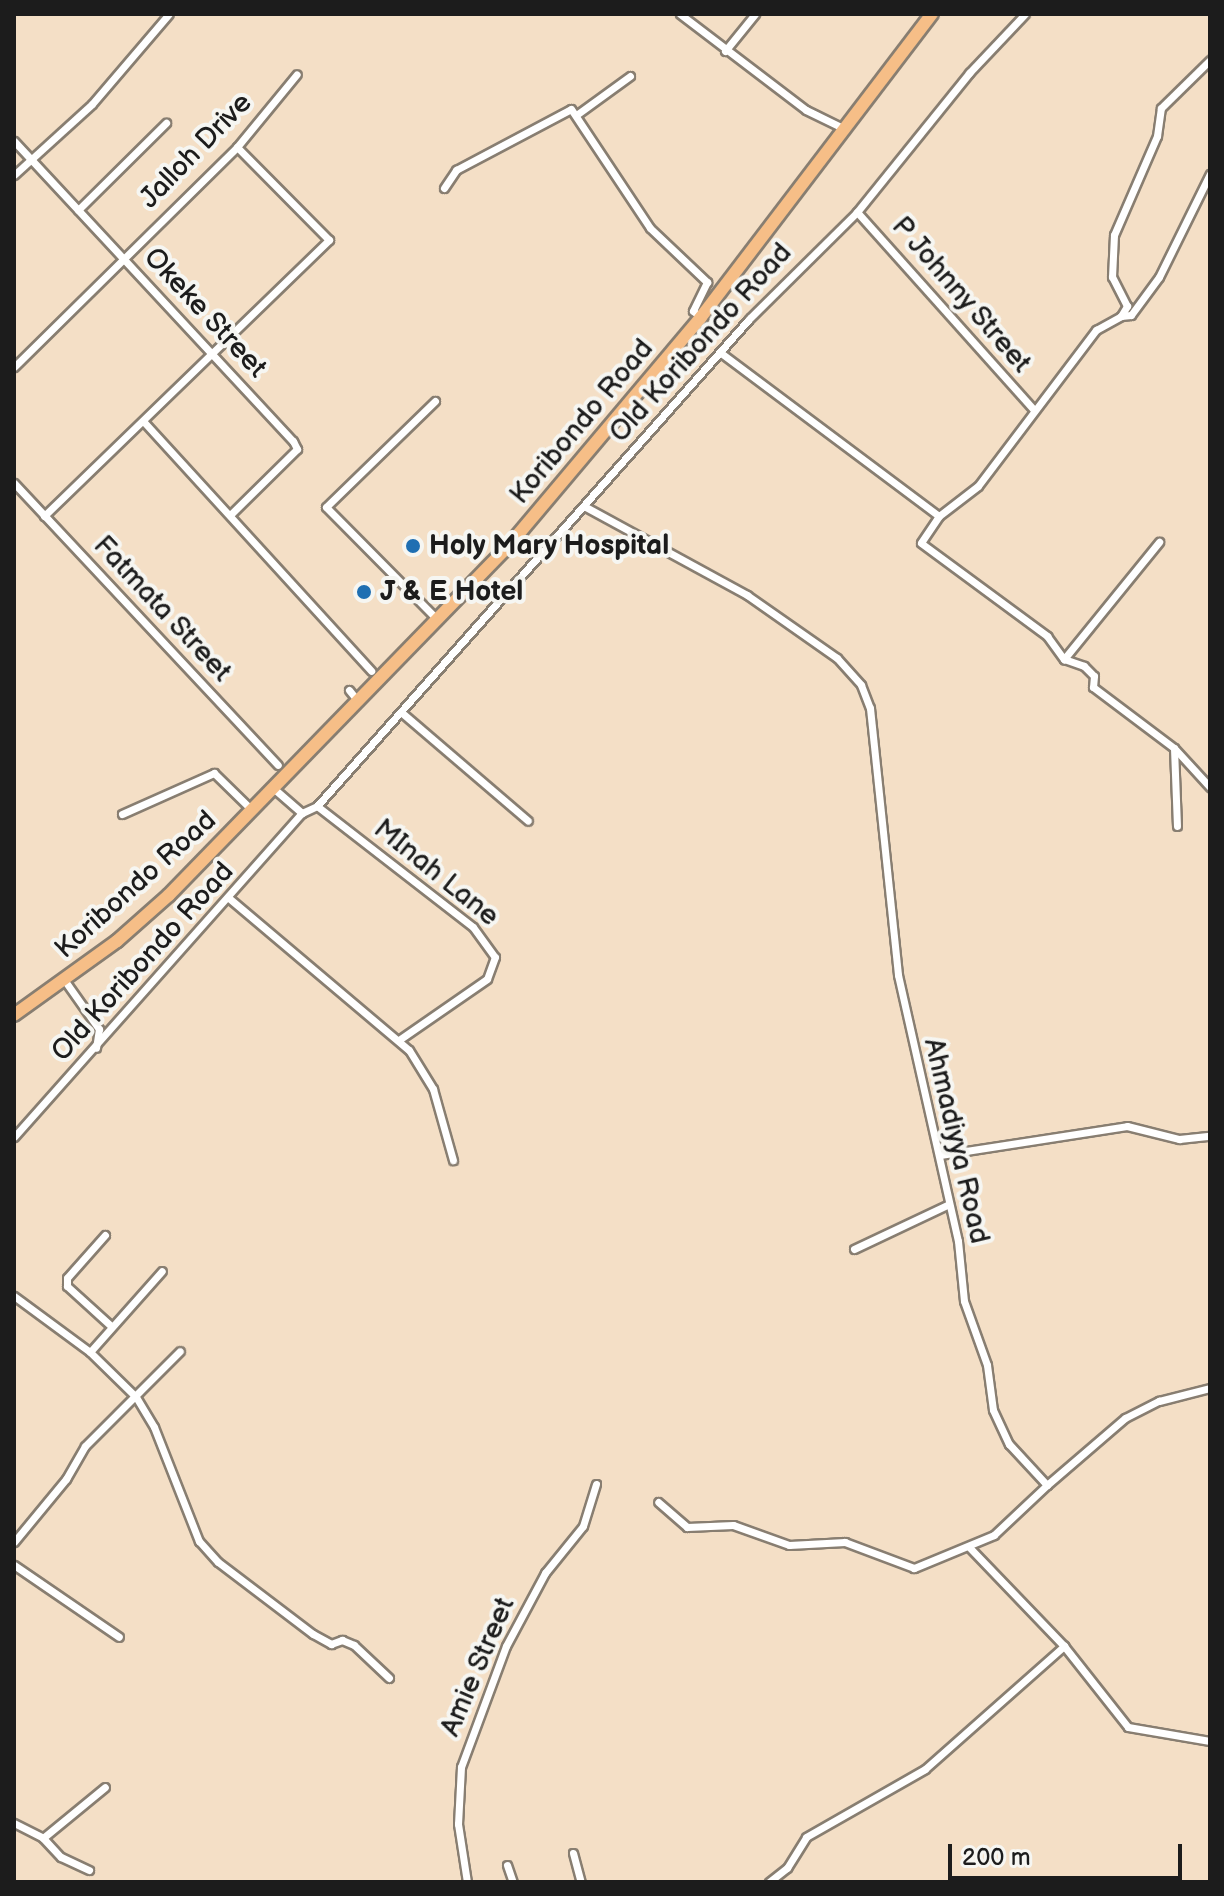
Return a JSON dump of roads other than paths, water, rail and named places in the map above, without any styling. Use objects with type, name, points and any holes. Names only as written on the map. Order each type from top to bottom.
[{"type":"highway","name":"Koribondo Road","points":[[14,1015],[65,981],[169,895],[438,620],[550,500],[701,317],[847,130],[932,14]]},
{"type":"street","points":[[14,175],[92,104],[169,14]]},
{"type":"street","points":[[680,14],[806,110],[847,130]]},
{"type":"street","points":[[725,51],[755,14]]},
{"type":"street","name":"Old Koribondo Road","points":[[14,1137],[93,1054],[302,813],[317,806],[721,353],[857,212],[937,113],[1025,14]]},
{"type":"street","points":[[1121,316],[1127,306],[1112,277],[1117,226],[1157,136],[1161,108],[1210,60]]},
{"type":"street","name":"Jalloh Drive","points":[[14,367],[237,147],[297,74]]},
{"type":"street","points":[[579,113],[630,76]]},
{"type":"street","points":[[444,188],[456,170],[571,109],[579,113],[650,228],[707,282],[693,311],[701,317]]},
{"type":"street","points":[[78,210],[166,123]]},
{"type":"street","name":"Okeke Street","points":[[14,141],[215,355],[297,449],[231,514]]},
{"type":"street","points":[[44,516],[215,355],[329,240],[237,147]]},
{"type":"street","points":[[1210,174],[1159,277],[1131,315],[1121,316],[1096,330],[1032,408],[978,486],[939,516],[921,543],[1047,636],[1064,659],[1084,666],[1094,676],[1093,687],[1174,748],[1210,787]]},
{"type":"street","name":"P Johnny Street","points":[[857,212],[1032,408]]},
{"type":"street","points":[[721,353],[939,516]]},
{"type":"street","points":[[435,401],[326,507],[438,620]]},
{"type":"street","points":[[144,422],[371,671]]},
{"type":"street","name":"Fatmata Street","points":[[14,483],[278,765]]},
{"type":"street","name":"Ahmadiyya Road","points":[[584,506],[747,595],[837,658],[861,685],[870,708],[898,975],[912,1052],[940,1155],[964,1301],[987,1365],[993,1410],[1009,1444],[1047,1485]]},
{"type":"street","points":[[1064,659],[1159,542]]},
{"type":"street","points":[[349,690],[358,701]]},
{"type":"street","points":[[401,712],[528,821]]},
{"type":"street","points":[[1174,748],[1177,826]]},
{"type":"street","points":[[122,814],[214,773],[253,811]]},
{"type":"street","points":[[272,787],[302,813]]},
{"type":"street","name":"MInah Lane","points":[[317,806],[473,927],[495,957],[487,979],[399,1040]]},
{"type":"street","points":[[230,899],[399,1040],[433,1089],[453,1160]]},
{"type":"street","points":[[65,981],[99,1029],[93,1054]]},
{"type":"street","points":[[940,1155],[1115,1127],[1179,1139],[1210,1136]]},
{"type":"street","points":[[854,1249],[949,1204]]},
{"type":"street","points":[[105,1235],[67,1278],[67,1286],[111,1326]]},
{"type":"street","points":[[90,1352],[162,1271]]},
{"type":"street","points":[[14,1296],[90,1352],[136,1397],[154,1427],[199,1541],[313,1634],[331,1644],[342,1640],[354,1645],[389,1678]]},
{"type":"street","points":[[14,1542],[66,1479],[85,1446],[180,1351]]},
{"type":"street","points":[[658,1502],[687,1527],[733,1525],[789,1545],[845,1542],[914,1568],[970,1548],[994,1535],[1125,1418],[1159,1401],[1210,1388]]},
{"type":"street","name":"Amie Street","points":[[467,1882],[458,1824],[461,1767],[506,1646],[545,1573],[583,1526],[596,1484]]},
{"type":"street","points":[[970,1548],[1064,1646],[1128,1727],[1210,1741]]},
{"type":"street","points":[[14,1565],[119,1637]]},
{"type":"street","points":[[769,1882],[787,1868],[806,1837],[925,1769],[1064,1646]]},
{"type":"street","points":[[43,1838],[105,1787]]},
{"type":"street","points":[[14,1823],[43,1838],[61,1857],[89,1870]]},
{"type":"street","points":[[573,1853],[581,1882]]},
{"type":"street","points":[[507,1865],[513,1882]]},
{"type":"place","name":"Holy Mary Hospital","points":[[413,546]]},
{"type":"place","name":"J & E Hotel","points":[[364,592]]}]
